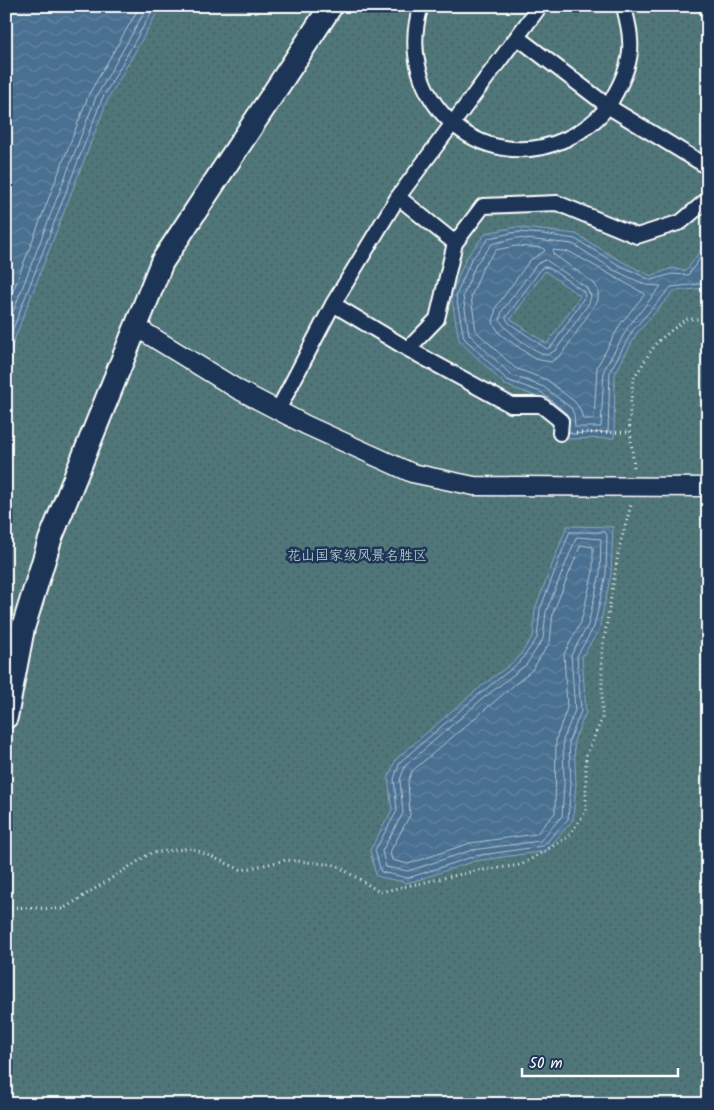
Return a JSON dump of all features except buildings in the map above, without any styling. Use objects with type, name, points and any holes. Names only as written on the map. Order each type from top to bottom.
[{"type":"street","points":[[6,717],[23,628],[50,540],[162,262],[331,6]]},
{"type":"street","points":[[421,6],[414,26],[416,62],[428,96],[452,124],[482,142],[516,150],[551,146],[576,135],[584,131],[609,107],[625,76],[631,41],[624,6]]},
{"type":"street","points":[[278,410],[333,304],[398,197],[540,6]]},
{"type":"street","points":[[706,6],[708,11]]},
{"type":"street","points":[[516,37],[609,107],[708,167]]},
{"type":"street","points":[[398,197],[455,244]]},
{"type":"street","points":[[408,349],[438,319],[455,244],[483,206],[557,203],[637,236],[682,222],[708,200]]},
{"type":"street","points":[[333,304],[408,349],[511,405],[541,405],[561,421],[560,433]]},
{"type":"street","points":[[136,327],[238,389],[278,410],[412,473],[474,486],[552,488],[636,485],[708,487]]},
{"type":"path","points":[[6,907],[62,909],[151,853],[191,848],[242,870],[286,860],[336,865],[380,892],[521,864],[568,837],[586,811],[586,756],[602,719],[602,652],[619,548],[636,485],[630,432],[633,379],[657,342],[686,319],[708,319]]},
{"type":"path","points":[[560,433],[630,432]]},
{"type":"green space","name":"花山国家级风景名胜区","points":[[6,6],[708,6],[708,1104],[6,1104]]},
{"type":"water","points":[[6,6],[161,6],[107,101],[6,361]]},
{"type":"water","points":[[516,227],[576,234],[621,261],[651,276],[672,268],[686,271],[708,240],[708,288],[674,291],[637,333],[615,374],[614,438],[564,439],[564,417],[538,397],[505,385],[459,340],[451,295],[466,258],[486,233]],"holes":[[[545,271],[580,296],[547,344],[511,319]]]},
{"type":"water","points":[[567,526],[613,527],[611,574],[599,630],[582,657],[586,712],[574,741],[576,784],[573,820],[546,851],[475,861],[408,883],[376,876],[370,850],[392,810],[388,778],[396,759],[474,692],[517,659],[533,636],[535,609]]}]
